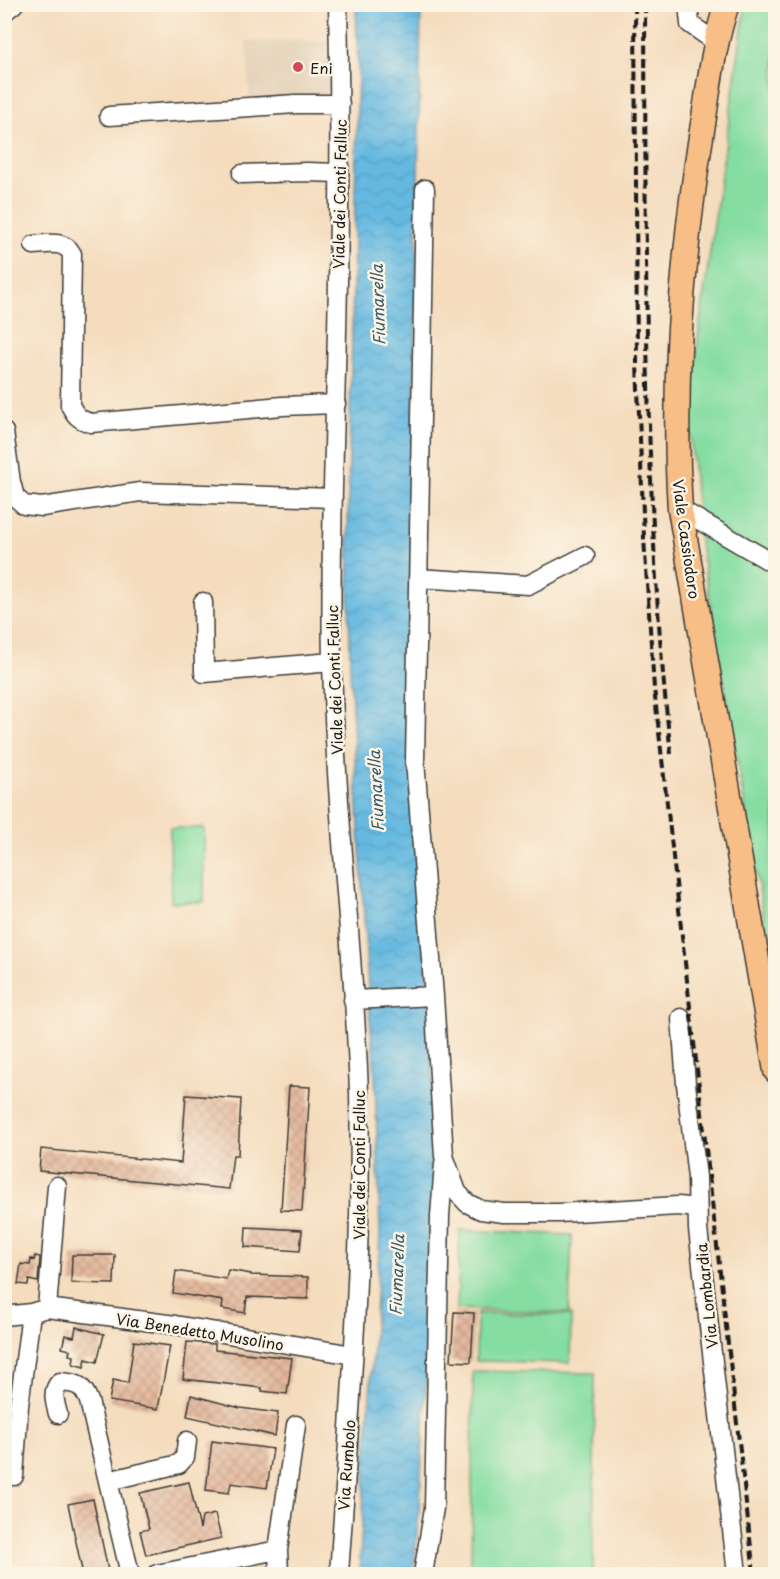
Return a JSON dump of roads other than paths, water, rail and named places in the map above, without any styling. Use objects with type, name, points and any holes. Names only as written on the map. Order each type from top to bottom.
[{"type":"main road","name":"Viale Cassiodoro","points":[[727,4],[717,43],[695,172],[684,268],[677,460],[680,509],[774,1055]]},
{"type":"street","points":[[4,12],[15,4]]},
{"type":"street","name":"Viale dei Conti Falluc","points":[[338,4],[340,104],[331,581],[335,742],[360,1001],[358,1091],[360,1187],[353,1355]]},
{"type":"street","points":[[687,4],[690,24],[717,43]]},
{"type":"street","points":[[109,117],[296,104],[340,104]]},
{"type":"street","points":[[242,174],[307,172],[339,174]]},
{"type":"street","points":[[423,1575],[434,1508],[440,1216],[444,1156],[415,761],[425,189]]},
{"type":"street","points":[[34,245],[62,245],[72,254],[70,405],[75,415],[82,420],[91,423],[282,406],[336,404]]},
{"type":"street","points":[[4,432],[15,497],[24,505],[42,507],[140,492],[333,498]]},
{"type":"street","points":[[680,509],[776,565]]},
{"type":"street","points":[[418,578],[528,585],[585,556]]},
{"type":"street","points":[[203,602],[204,673],[332,662]]},
{"type":"street","points":[[360,1001],[431,997]]},
{"type":"street","name":"Via Lombardia","points":[[681,1018],[697,1177],[697,1208],[737,1575]]},
{"type":"street","points":[[444,1156],[457,1192],[467,1203],[481,1210],[495,1213],[571,1213],[678,1206],[697,1208]]},
{"type":"street","points":[[14,1476],[12,1407],[39,1310],[57,1186]]},
{"type":"street","name":"Via Benedetto Musolino","points":[[4,1316],[39,1310],[175,1325],[353,1355]]},
{"type":"street","name":"Via Rumbolo","points":[[339,1575],[353,1355]]},
{"type":"street","points":[[58,1414],[55,1405],[56,1385],[60,1382],[80,1386],[86,1391],[130,1575]]},
{"type":"street","points":[[279,1575],[278,1550],[296,1425]]},
{"type":"street","points":[[108,1481],[179,1464],[185,1457],[187,1441]]},
{"type":"street","points":[[158,1575],[278,1550]]},
{"type":"water","name":"Fiumarella","points":[[356,5],[421,5],[411,585],[434,1099],[435,1218],[419,1513],[413,1574],[359,1574],[380,1234],[375,1072],[369,1006],[350,670],[348,502],[358,69]]},
{"type":"railway","points":[[635,4],[637,364],[644,538],[654,688],[754,1574]]},
{"type":"railway","points":[[645,4],[646,286],[651,473],[655,567],[671,754]]},
{"type":"place","name":"Eni","points":[[298,67]]}]
